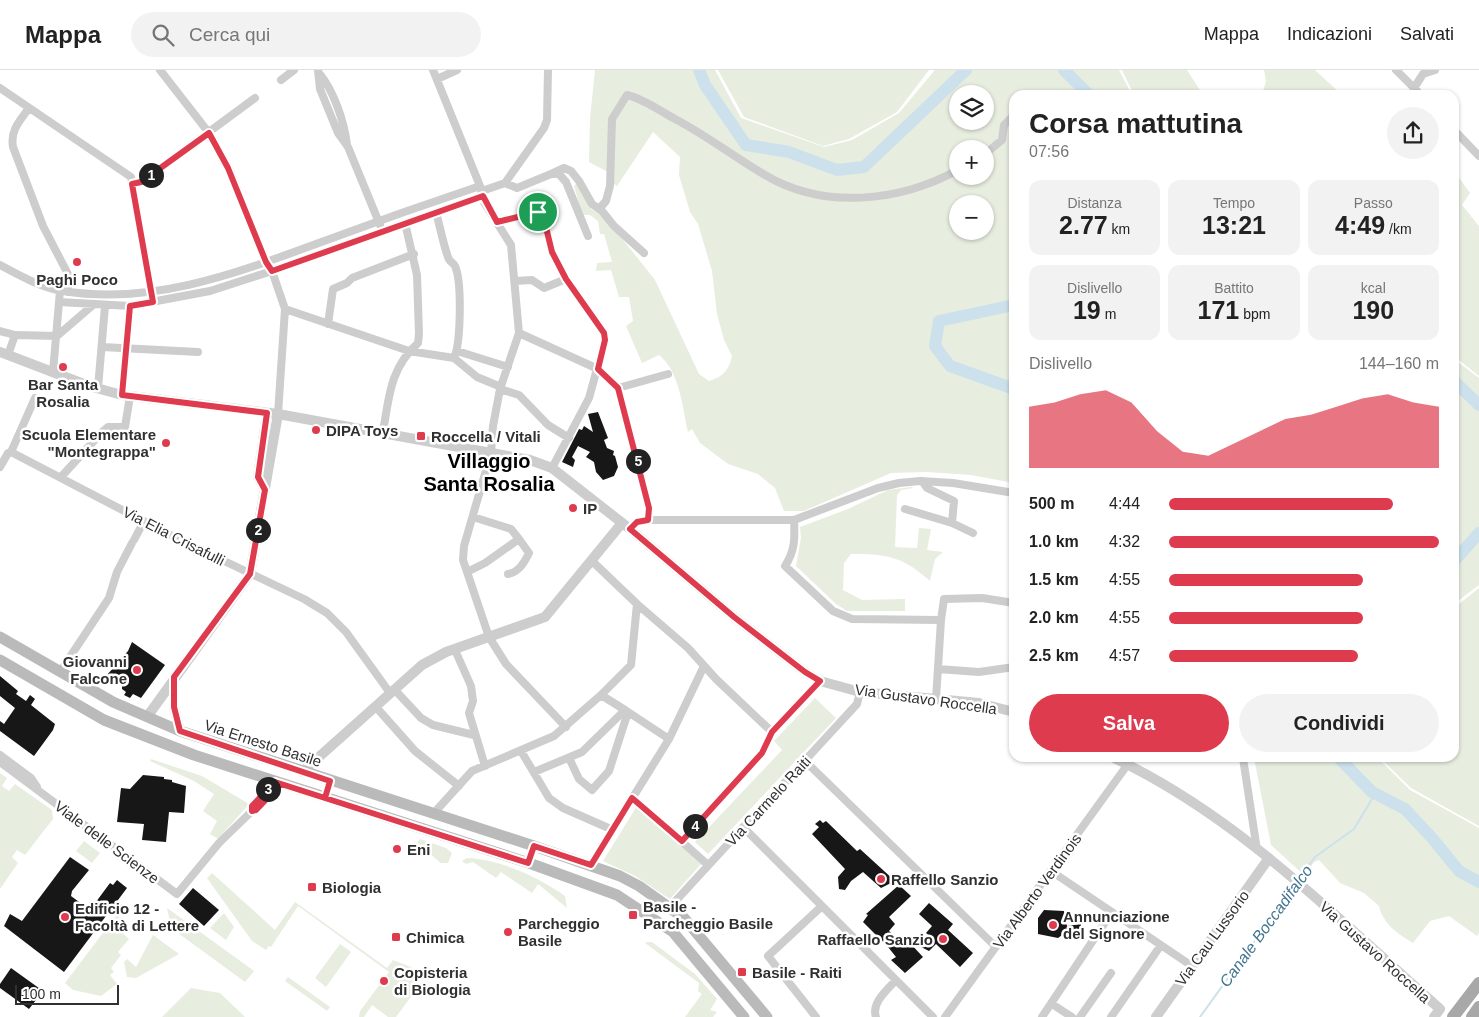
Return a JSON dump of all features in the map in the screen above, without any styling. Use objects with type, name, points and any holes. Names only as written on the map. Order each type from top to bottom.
[{"type":"main road","name":"Via Ernesto Basile","points":[[0,637],[113,702],[180,731],[591,865],[639,886],[670,908],[698,932],[767,1017]]},
{"type":"main road","points":[[0,660],[104,720],[194,755],[528,863],[617,895],[660,922],[685,944],[744,1017]]},
{"type":"main road","points":[[1453,1017],[1476,988]]},
{"type":"main road","points":[[1472,1017],[1479,1007]]},
{"type":"street","points":[[147,717],[250,574],[278,414],[285,309],[272,271],[266,262],[228,168],[209,133],[160,70]]},
{"type":"street","points":[[281,80],[294,70]]},
{"type":"street","points":[[433,70],[482,191],[511,245],[519,333],[500,388],[493,426],[491,452],[464,546],[463,560],[489,636],[506,664],[566,727]]},
{"type":"street","points":[[437,79],[458,70]]},
{"type":"street","points":[[0,265],[26,278],[64,291],[114,294],[151,292],[218,278],[378,221],[505,183],[544,128],[547,120],[548,70]]},
{"type":"street","points":[[1396,70],[1414,88],[1421,72],[1435,70]]},
{"type":"street","points":[[318,71],[320,89],[338,133],[348,147],[382,232]]},
{"type":"street","points":[[0,88],[131,178],[153,302]]},
{"type":"street","points":[[599,209],[606,201],[610,186],[612,119],[627,95],[691,127],[766,176],[820,197],[841,199],[904,192],[925,186],[949,174]]},
{"type":"street","points":[[132,184],[141,182],[255,98]]},
{"type":"street","points":[[29,108],[14,129],[11,138],[13,147],[43,226],[69,276],[59,302],[53,372]]},
{"type":"street","points":[[994,149],[1002,140],[1004,125],[1009,120]]},
{"type":"street","points":[[1459,135],[1479,156]]},
{"type":"street","points":[[505,183],[517,188],[564,168],[572,172],[592,204],[644,253]]},
{"type":"street","points":[[551,174],[559,174],[566,182],[588,236]]},
{"type":"street","points":[[59,302],[130,306],[210,290],[272,271],[382,232],[436,212],[482,191]]},
{"type":"street","points":[[436,212],[449,260],[456,267],[459,300],[455,354],[476,377],[519,395],[548,425],[568,438]]},
{"type":"street","points":[[497,222],[541,212],[552,252],[566,279],[604,333],[605,340],[589,398],[552,468]]},
{"type":"street","points":[[383,432],[396,370],[409,351],[418,343],[420,323],[414,254],[405,223]]},
{"type":"street","points":[[328,324],[333,289],[347,283],[352,278],[414,254]]},
{"type":"street","points":[[514,281],[532,280],[544,288],[566,279]]},
{"type":"street","points":[[0,330],[15,335],[57,336],[93,305]]},
{"type":"street","points":[[98,388],[105,306]]},
{"type":"street","points":[[62,477],[108,427],[125,428],[130,306]]},
{"type":"street","points":[[285,309],[409,351],[455,354],[508,367]]},
{"type":"street","points":[[519,333],[598,369],[618,388],[646,493],[648,520]]},
{"type":"street","points":[[4,353],[15,335]]},
{"type":"street","points":[[102,347],[198,352]]},
{"type":"street","name":"Via Gustavo Roccella","points":[[4,353],[98,388],[126,395],[278,414],[530,460],[552,468],[626,526],[734,617],[805,672],[820,681],[860,692],[979,704],[1009,711]]},
{"type":"street","points":[[618,388],[668,374]]},
{"type":"street","points":[[0,467],[35,398]]},
{"type":"street","points":[[265,490],[258,477],[267,413]]},
{"type":"street","name":"Via Elia Crisafulli","points":[[6,452],[62,477],[144,521],[304,599],[327,613],[346,632],[392,691],[421,718],[433,724],[474,735]]},
{"type":"street","points":[[922,481],[927,488],[954,501],[952,523]]},
{"type":"street","points":[[302,772],[422,665],[489,636],[545,617],[592,561],[626,526],[648,520],[768,522],[794,520],[878,488],[899,482],[953,483],[1009,492]]},
{"type":"street","points":[[905,509],[952,523],[973,534]]},
{"type":"street","points":[[473,517],[510,529],[529,554],[523,565],[514,573],[508,574]]},
{"type":"street","points":[[794,520],[795,539],[792,555],[784,566],[833,611],[852,618],[941,620]]},
{"type":"street","points":[[60,672],[109,598],[117,572],[144,521]]},
{"type":"street","points":[[467,572],[485,563],[519,539]]},
{"type":"street","points":[[592,561],[637,604],[688,648],[772,732]]},
{"type":"street","points":[[936,699],[944,599],[982,598],[1009,602]]},
{"type":"street","points":[[433,814],[472,771],[554,736],[602,695],[631,664],[637,604]]},
{"type":"street","points":[[455,650],[471,686],[473,701],[469,713],[474,735],[485,766]]},
{"type":"street","points":[[591,865],[669,739],[704,666]]},
{"type":"street","points":[[938,669],[979,672],[1009,668]]},
{"type":"street","points":[[174,677],[174,707],[180,731]]},
{"type":"street","points":[[682,841],[762,753],[772,732],[820,681]]},
{"type":"street","name":"Via Carmelo Raiti","points":[[670,908],[857,704],[860,692]]},
{"type":"street","points":[[602,695],[669,739]]},
{"type":"street","points":[[376,707],[415,751],[459,786]]},
{"type":"street","points":[[534,772],[582,752],[627,711]]},
{"type":"street","points":[[570,758],[579,779],[592,790],[609,771],[627,711]]},
{"type":"street","points":[[521,751],[549,798],[563,808],[613,830]]},
{"type":"street","name":"Viale delle Scienze","points":[[0,755],[31,778],[43,794]]},
{"type":"street","points":[[805,761],[996,947]]},
{"type":"street","name":"Viale delle Scienze","points":[[0,762],[177,894],[219,843],[278,783]]},
{"type":"street","name":"Via Gustavo Roccella","points":[[1123,762],[1190,800],[1269,858],[1437,1013]]},
{"type":"street","points":[[1244,762],[1257,850]]},
{"type":"street","name":"Via Alberto Verdinois","points":[[945,1017],[1128,764]]},
{"type":"street","name":"Via Ernesto Basile","points":[[325,798],[330,781]]},
{"type":"street","points":[[632,798],[708,865]]},
{"type":"street","points":[[744,827],[933,1017]]},
{"type":"street","points":[[528,863],[534,846]]},
{"type":"street","name":"Via Cau Lussorio","points":[[1156,1017],[1269,858]]},
{"type":"street","points":[[1051,871],[1192,966]]},
{"type":"street","points":[[816,1017],[768,956],[822,906]]},
{"type":"street","points":[[1042,1017],[1112,912]]},
{"type":"street","points":[[1111,1017],[1161,945]]},
{"type":"street","points":[[1080,1017],[1111,973]]},
{"type":"street","points":[[876,1017],[874,1012],[878,1001],[896,980]]},
{"type":"street","points":[[1052,1004],[1072,1017]]},
{"type":"shaded area","points":[[595,70],[715,70],[741,118],[824,147],[852,140],[899,113],[935,70],[1119,70],[1129,90],[1009,90],[1009,482],[971,475],[927,472],[891,473],[804,511],[784,511],[775,488],[758,474],[728,464],[700,443],[692,429],[688,432],[679,390],[672,371],[659,355],[642,363],[626,326],[633,321],[629,297],[619,297],[611,270],[596,271],[597,263],[612,262],[604,234],[600,234],[598,221],[590,215],[582,215],[574,186],[577,183],[591,209],[605,217],[655,280],[699,374],[709,381],[725,372],[732,356],[724,340],[717,314],[712,271],[698,224],[690,212],[679,175],[680,157],[653,132],[617,186],[606,171],[589,162],[590,118]]},
{"type":"shaded area","points":[[718,70],[929,70],[897,112],[849,139],[823,146],[744,117]]},
{"type":"shaded area","points":[[1122,70],[1187,70],[1200,90],[1132,90]]},
{"type":"shaded area","points":[[1264,70],[1315,70],[1337,90],[1263,90],[1266,81]]},
{"type":"shaded area","points":[[1459,178],[1470,193],[1462,205],[1479,226],[1479,376],[1459,360]]},
{"type":"shaded area","points":[[1459,363],[1479,378],[1479,585],[1459,600]]},
{"type":"shaded area","points":[[912,487],[901,490],[897,495],[895,547],[917,548],[919,528],[931,529],[927,550],[943,552],[935,559],[930,581],[911,566],[894,558],[851,554],[844,563],[843,590],[862,600],[905,599],[905,611],[847,611],[836,604],[796,566],[801,538],[800,527],[848,509],[888,490]]},
{"type":"shaded area","points":[[1479,588],[1479,826],[1411,788],[1384,762],[1459,762],[1459,604]]},
{"type":"shaded area","points":[[815,698],[836,718],[708,854],[695,842],[782,750],[774,741]]},
{"type":"shaded area","points":[[151,759],[202,776],[249,804],[218,839],[210,834],[217,821],[203,811],[214,794],[194,781],[150,761]]},
{"type":"shaded area","points":[[1255,762],[1382,762],[1410,790],[1479,828],[1479,933],[1477,936],[1449,916],[1430,921],[1413,943],[1388,923],[1379,906],[1364,893],[1340,883],[1319,860],[1314,862],[1305,876],[1271,845]]},
{"type":"shaded area","points":[[0,773],[7,778],[2,786],[9,791],[15,784],[52,810],[53,819],[25,855],[17,850],[12,857],[18,863],[0,889]]},
{"type":"shaded area","points":[[637,806],[701,864],[670,899],[635,876],[603,861]]},
{"type":"shaded area","points":[[420,839],[446,848],[452,853],[448,863],[441,863],[417,843]]},
{"type":"shaded area","points":[[84,841],[100,853],[92,863],[76,851]]},
{"type":"shaded area","points":[[467,858],[505,865],[543,882],[565,896],[567,908],[538,884],[532,893],[501,872],[496,878],[473,862],[466,864],[462,861]]},
{"type":"shaded area","points":[[212,873],[275,930],[295,902],[387,968],[393,960],[411,967],[423,977],[419,982],[421,983],[396,1017],[388,1017],[372,1005],[364,1017],[359,1017],[360,1011],[389,972],[298,906],[271,947],[269,946],[266,950],[252,941],[207,878]]},
{"type":"shaded area","points":[[167,908],[254,971],[245,982],[174,930],[171,926]]},
{"type":"shaded area","points":[[118,913],[121,924],[117,928],[129,939],[118,952],[121,955],[111,968],[114,972],[110,975],[117,984],[101,996],[73,990],[65,983]]},
{"type":"shaded area","points":[[224,913],[234,927],[226,940],[210,928]]},
{"type":"shaded area","points":[[153,935],[179,954],[136,978],[127,977],[124,962],[127,959],[136,967]]},
{"type":"shaded area","points":[[652,942],[695,974],[717,999],[710,1010],[717,1012],[713,1017],[685,1017],[702,994],[698,991],[699,983],[645,943]]},
{"type":"shaded area","points":[[340,944],[351,952],[326,987],[315,978]]},
{"type":"shaded area","points":[[288,977],[330,1007],[327,1011],[285,981]]},
{"type":"shaded area","points":[[191,988],[220,993],[245,1017],[162,1017]]},
{"type":"building","points":[[598,412],[608,438],[604,440],[607,448],[614,451],[613,455],[618,467],[614,476],[603,480],[596,472],[594,462],[586,457],[590,452],[578,446],[572,457],[575,460],[573,467],[562,462],[579,429],[582,430],[584,426],[593,432],[588,414]]},
{"type":"building","name":"Giovanni Falcone","points":[[132,642],[165,665],[141,698],[133,694],[130,698],[124,695],[126,692],[122,689],[122,686],[107,675],[128,651]]},
{"type":"building","points":[[0,676],[18,691],[16,694],[26,701],[30,695],[35,699],[31,705],[55,724],[53,730],[34,756],[0,731],[0,721],[4,724],[15,708],[0,696]]},
{"type":"building","points":[[143,775],[164,777],[164,779],[186,786],[184,813],[169,812],[166,842],[142,840],[144,824],[117,822],[121,788],[130,789]]},
{"type":"building","name":"Raffello Sanzio","points":[[820,820],[823,823],[826,821],[857,851],[860,849],[895,881],[881,888],[863,872],[851,881],[845,890],[839,889],[838,877],[845,869],[812,834],[819,827],[815,824]]},
{"type":"building","name":"Edificio 12 - Facoltà di Lettere","points":[[70,857],[89,870],[72,891],[71,896],[90,910],[110,883],[113,885],[117,880],[127,888],[64,972],[4,926],[10,914],[22,921]]},
{"type":"building","points":[[899,885],[911,896],[889,917],[895,924],[889,931],[906,945],[909,942],[923,957],[905,973],[891,960],[896,957],[888,947],[863,922],[868,915],[866,914]]},
{"type":"building","points":[[193,888],[219,910],[204,926],[179,904]]},
{"type":"building","name":"Raffaello Sanzio","points":[[929,903],[953,924],[948,930],[973,953],[960,967],[936,944],[929,951],[921,947],[931,937],[926,933],[932,926],[919,914]]},
{"type":"building","name":"Annunciazione del Signore","points":[[1044,910],[1064,911],[1067,926],[1081,924],[1081,929],[1077,930],[1078,937],[1072,939],[1065,933],[1058,938],[1038,934],[1038,918]]},
{"type":"building","points":[[11,968],[43,991],[29,1009],[0,988],[0,984]]},
{"type":"waterway","points":[[699,70],[705,85],[746,145],[789,152],[837,170],[864,167],[966,70]]},
{"type":"waterway","points":[[1064,70],[1084,90]]},
{"type":"waterway","points":[[1009,306],[939,321],[935,346],[950,366],[1009,387]]},
{"type":"waterway","points":[[1459,386],[1479,405]]},
{"type":"waterway","points":[[1459,555],[1479,533]]},
{"type":"waterway","points":[[1343,762],[1372,792],[1405,809],[1459,871],[1479,882]]},
{"type":"waterway","name":"Canale Boccadifalco","points":[[1299,879],[1315,857],[1354,829],[1375,794]]},
{"type":"waterway","name":"Canale Boccadifalco","points":[[1200,1017],[1295,885]]},
{"type":"place","name":"Paghi Poco","points":[[77,262]]},
{"type":"place","name":"Bar Santa Rosalia","points":[[63,367]]},
{"type":"place","name":"DIPA Toys","points":[[316,430]]},
{"type":"place","name":"Roccella / Vitali","points":[[421,436]]},
{"type":"place","name":"Scuola Elementare \"Montegrappa\"","points":[[166,443]]},
{"type":"place","name":"IP","points":[[573,508]]},
{"type":"place","name":"Giovanni Falcone","points":[[137,670]]},
{"type":"place","name":"Eni","points":[[397,849]]},
{"type":"place","name":"Raffello Sanzio","points":[[881,879]]},
{"type":"place","name":"Biologia","points":[[312,887]]},
{"type":"place","name":"Basile - Parcheggio Basile","points":[[633,915]]},
{"type":"place","name":"Edificio 12 - Facoltà di Lettere","points":[[65,917]]},
{"type":"place","name":"Annunciazione del Signore","points":[[1053,925]]},
{"type":"place","name":"Parcheggio Basile","points":[[508,932]]},
{"type":"place","name":"Chimica","points":[[396,937]]},
{"type":"place","name":"Raffaello Sanzio","points":[[943,939]]},
{"type":"place","name":"Basile - Raiti","points":[[742,972]]},
{"type":"place","name":"Copisteria di Biologia","points":[[384,981]]},
{"type":"district","name":"Villaggio Santa Rosalia","points":[[489,472]]},
{"type":"route","points":[[538,212],[497,222],[484,202],[483,196],[272,271],[266,262],[228,168],[209,133],[141,182],[132,184],[153,302],[130,306],[122,395],[267,413],[258,477],[265,490],[250,574],[174,677],[174,707],[180,731],[330,781],[325,798],[281,784],[256,810],[252,811],[252,806],[275,782],[325,798],[428,832],[528,863],[534,846],[591,865],[632,798],[682,841],[762,753],[772,732],[820,681],[805,672],[734,617],[630,529],[637,522],[648,520],[649,508],[618,388],[598,369],[605,340],[604,333],[594,316],[566,279],[552,252],[543,215],[541,212],[538,212]]}]
